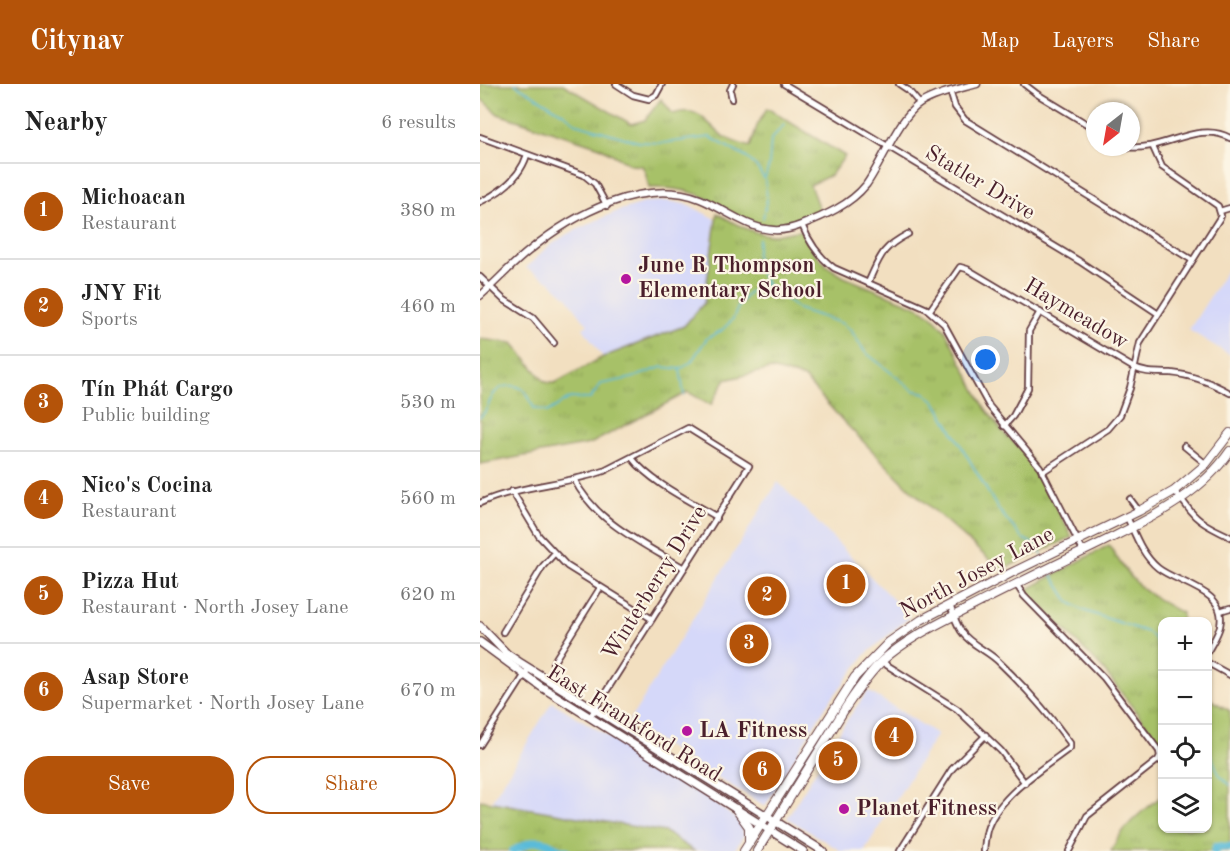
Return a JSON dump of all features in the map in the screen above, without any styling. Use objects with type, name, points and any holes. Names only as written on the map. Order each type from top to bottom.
[{"type":"main road","name":"North Josey Lane","points":[[746,848],[855,677],[889,642],[912,625],[1174,491],[1206,464],[1230,433]]},
{"type":"main road","name":"North Josey Lane","points":[[757,851],[846,707],[882,662],[923,632],[1132,527],[1183,498],[1226,462],[1230,451]]},
{"type":"main road","name":"East Frankford Road","points":[[481,629],[507,654],[823,851]]},
{"type":"main road","name":"East Frankford Road","points":[[480,642],[524,676],[803,851]]},
{"type":"main road","points":[[837,704],[846,707]]},
{"type":"main road","points":[[675,770],[680,762]]},
{"type":"main road","points":[[736,809],[749,827],[746,848]]},
{"type":"street","points":[[616,84],[644,98],[652,98],[663,84]]},
{"type":"street","points":[[732,99],[730,90],[733,84]]},
{"type":"street","name":"Statler Drive","points":[[784,84],[1079,261],[1157,313]]},
{"type":"street","points":[[899,84],[920,103]]},
{"type":"street","points":[[480,296],[545,238],[573,220],[640,193],[669,193],[700,200],[757,228],[782,230],[802,225],[840,207],[865,186],[904,121],[920,103],[950,91],[977,84]]},
{"type":"street","points":[[1024,84],[1086,124]]},
{"type":"street","points":[[950,91],[955,107],[965,120],[1192,260]]},
{"type":"street","points":[[1140,149],[1208,132],[1230,138]]},
{"type":"street","points":[[480,137],[584,175],[595,184],[607,206]]},
{"type":"street","points":[[1042,472],[1112,425],[1124,408],[1140,343],[1221,216],[1220,210],[1214,203],[1162,167],[1153,147]]},
{"type":"street","points":[[480,202],[516,177],[527,155]]},
{"type":"street","points":[[1220,210],[1230,208]]},
{"type":"street","points":[[802,225],[813,247],[825,262],[840,271],[930,310],[948,330],[989,406],[1032,456],[1042,472],[1083,551]]},
{"type":"street","points":[[868,283],[887,246],[908,234]]},
{"type":"street","name":"Haymeadow","points":[[930,310],[960,267],[1134,368],[1153,374],[1170,373],[1201,379],[1230,393]]},
{"type":"street","points":[[480,277],[503,299],[533,318],[554,343]]},
{"type":"street","points":[[1004,426],[1013,416],[1028,388],[1029,331],[1040,312]]},
{"type":"street","name":"Winterberry Drive","points":[[590,717],[748,466],[688,428],[632,458]]},
{"type":"street","points":[[1184,446],[1206,464]]},
{"type":"street","points":[[480,503],[512,491],[604,471],[632,458],[653,478],[717,517]]},
{"type":"street","points":[[574,479],[592,506],[605,519],[684,568]]},
{"type":"street","points":[[512,491],[527,519],[554,554],[567,566],[652,619]]},
{"type":"street","points":[[1174,491],[1183,498],[1187,508],[1197,519],[1230,537]]},
{"type":"street","points":[[1130,499],[1138,511]]},
{"type":"street","points":[[1127,516],[1141,547],[1158,568],[1205,593],[1220,611],[1220,625],[1212,642]]},
{"type":"street","points":[[503,632],[543,566],[554,554]]},
{"type":"street","points":[[1016,584],[1024,596],[1104,678],[1159,751],[1160,756],[1158,760],[1086,816],[1069,851]]},
{"type":"street","points":[[553,663],[600,588]]},
{"type":"street","points":[[950,605],[962,631],[993,656],[1025,687],[1070,743],[1070,748],[1006,801],[988,828],[984,851]]},
{"type":"street","points":[[1220,611],[1230,608]]},
{"type":"street","points":[[882,662],[949,704],[986,735],[1025,783]]},
{"type":"street","points":[[1212,665],[1230,675]]},
{"type":"street","points":[[480,745],[529,668]]},
{"type":"street","points":[[900,851],[952,769],[986,735]]},
{"type":"shaded area","name":"June R Thompson Elementary School","points":[[669,201],[689,205],[715,219],[704,303],[685,326],[603,357],[583,328],[588,325],[567,297],[549,281],[526,268],[544,250],[564,236],[593,222],[647,202]]},
{"type":"shaded area","points":[[1230,265],[1230,355],[1189,330]]},
{"type":"shaded area","points":[[778,482],[910,617],[866,654],[826,706],[765,806],[628,723]]},
{"type":"shaded area","points":[[868,691],[937,734],[864,851],[841,851],[787,818],[847,720]]},
{"type":"shaded area","points":[[552,702],[697,790],[739,821],[744,835],[734,851],[694,851],[665,832],[491,802]]},
{"type":"green space","points":[[480,84],[563,84],[631,124],[645,120],[661,99],[673,114],[696,113],[726,138],[750,147],[757,126],[767,108],[845,156],[831,175],[810,185],[820,212],[780,225],[760,224],[750,222],[694,193],[649,188],[642,166],[631,165],[600,147],[498,114],[480,98]]},
{"type":"green space","points":[[717,213],[744,228],[759,233],[774,235],[802,231],[814,252],[828,267],[844,277],[920,308],[932,316],[945,330],[985,408],[1003,432],[1030,458],[1072,537],[1001,570],[910,489],[804,378],[771,369],[725,380],[711,405],[688,392],[590,444],[480,464],[480,339],[513,343],[544,381],[555,383],[603,357],[684,326],[704,303]]},
{"type":"green space","points":[[1109,545],[1124,569],[1140,586],[1182,613],[1182,617],[1158,617],[1158,741],[1103,669],[1026,590]]},
{"type":"green space","points":[[1212,700],[1230,711],[1230,851],[1111,851],[1127,826],[1158,799],[1158,833],[1212,833]]},
{"type":"green space","points":[[480,800],[665,832],[694,851],[480,851]]},
{"type":"waterway","points":[[515,84],[578,124],[639,142],[663,143],[710,137],[747,158],[756,166],[765,180],[767,199],[763,218]]},
{"type":"waterway","points":[[765,178],[769,165],[771,139],[784,125]]},
{"type":"waterway","points":[[759,239],[757,263],[767,285]]},
{"type":"waterway","points":[[480,417],[495,393],[502,387],[521,388],[534,408],[547,412],[570,398],[590,399],[601,384],[632,378],[662,367],[681,369],[691,362],[707,338],[721,331],[733,319],[739,305],[749,292],[767,285],[798,309],[841,323],[850,329],[865,352],[913,390],[925,393],[935,401],[998,509],[1022,538],[1037,546],[1042,555]]},
{"type":"waterway","points":[[680,369],[684,395]]},
{"type":"waterway","points":[[1049,570],[1069,602],[1082,610],[1147,632],[1155,639],[1158,646]]},
{"type":"waterway","points":[[1212,758],[1219,774],[1230,785]]},
{"type":"waterway","points":[[513,851],[538,841],[567,851]]},
{"type":"waterway","points":[[1215,851],[1216,846],[1230,847]]},
{"type":"place","name":"June R Thompson Elementary School","points":[[626,279]]},
{"type":"place","name":"Michoacan","points":[[846,584]]},
{"type":"place","name":"JNY Fit","points":[[767,596]]},
{"type":"place","name":"Tín Phát Cargo","points":[[749,644]]},
{"type":"place","name":"LA Fitness","points":[[687,731]]},
{"type":"place","name":"Nico's Cocina","points":[[894,737]]},
{"type":"place","name":"Pizza Hut","points":[[838,761]]},
{"type":"place","name":"Asap Store","points":[[762,771]]},
{"type":"place","name":"Planet Fitness","points":[[844,809]]}]
